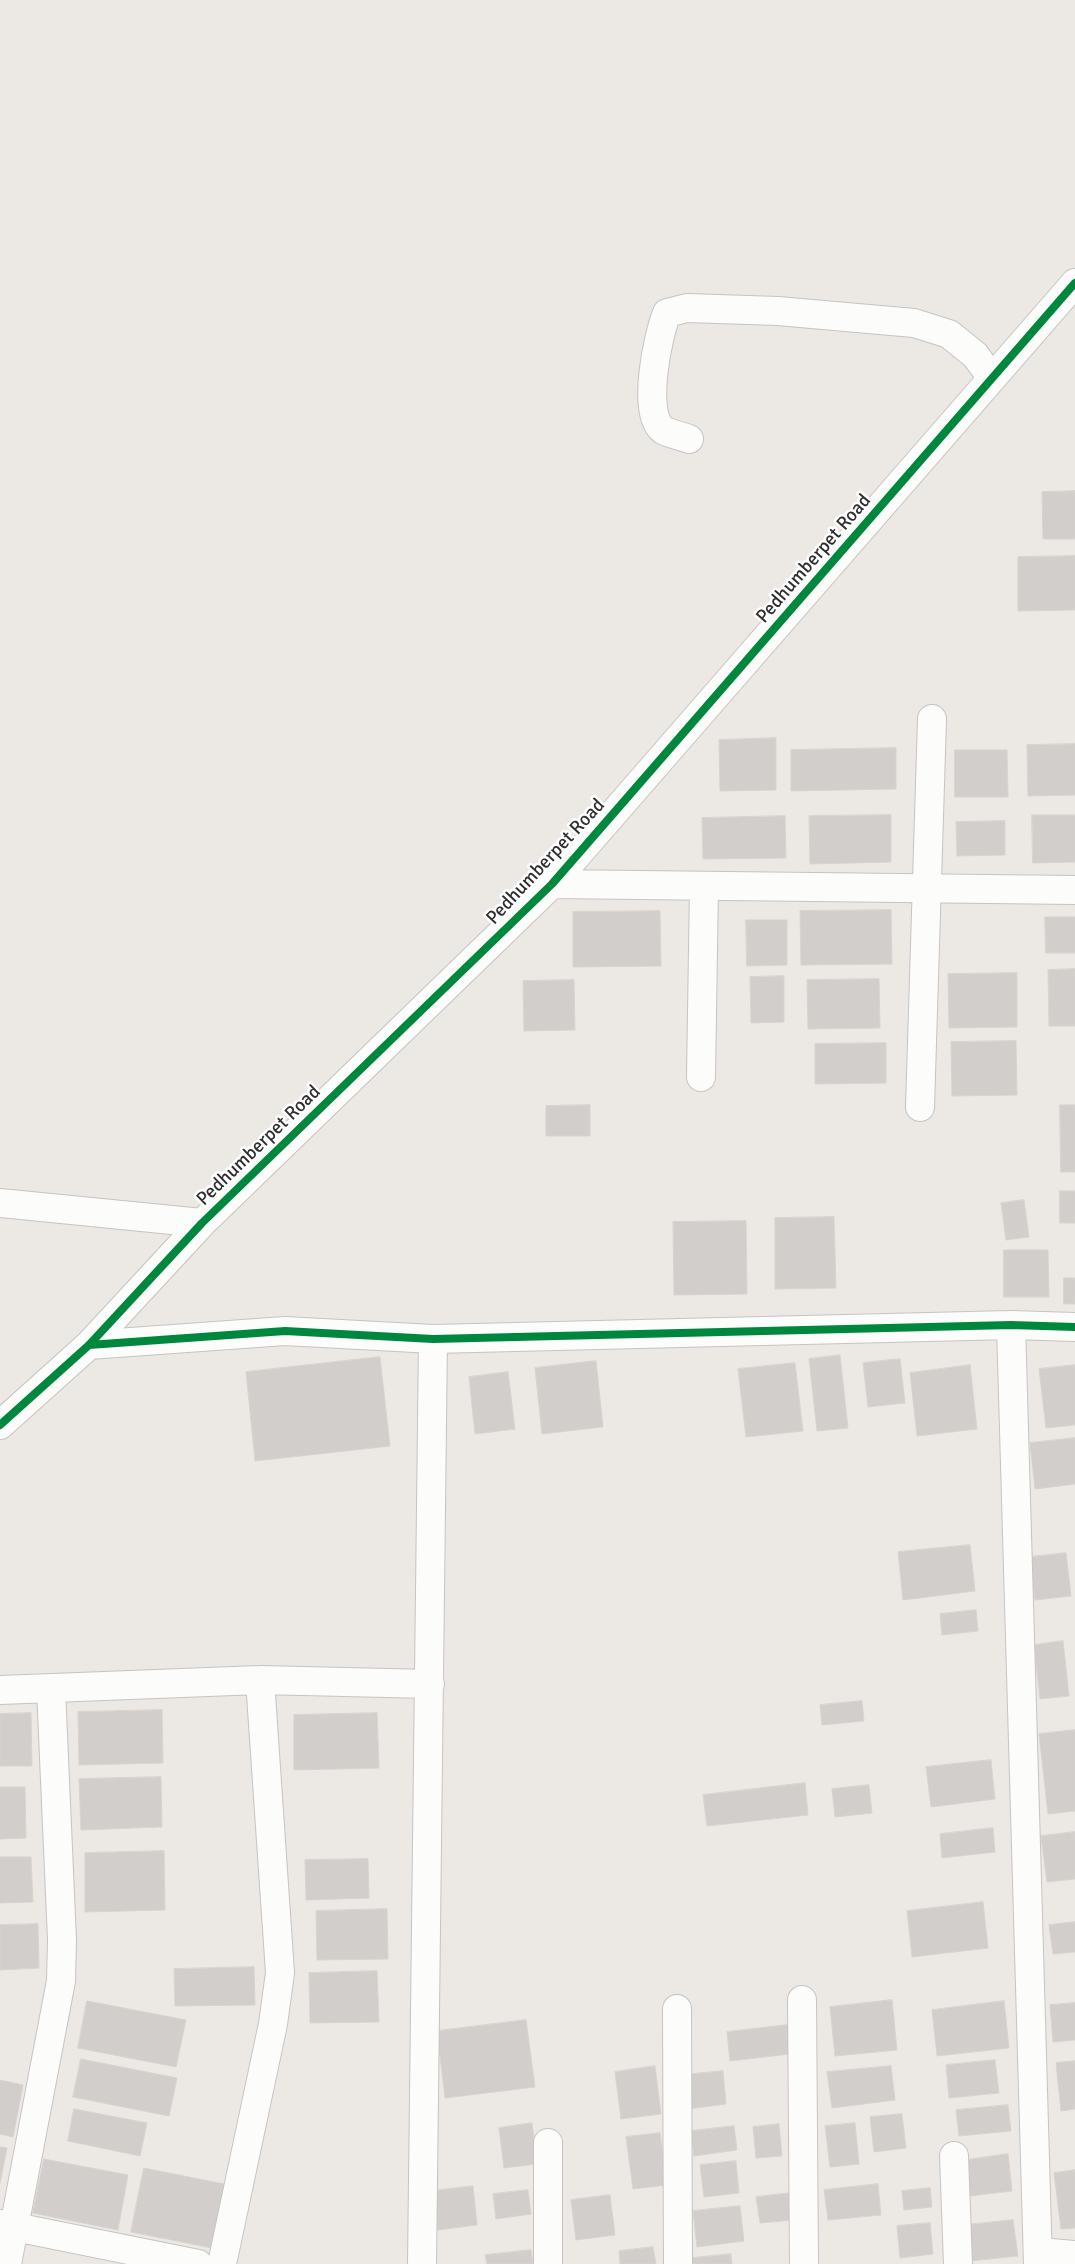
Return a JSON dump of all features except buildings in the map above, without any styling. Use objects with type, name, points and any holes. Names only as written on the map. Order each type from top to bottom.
[{"type":"street","name":"Pedhumberpet Road","points":[[0,1425],[89,1345],[202,1223],[552,884],[1075,283]]},
{"type":"street","points":[[689,439],[663,430],[653,415],[653,383],[662,325],[667,313],[687,308],[778,311],[914,324],[949,334],[974,355],[992,378]]},
{"type":"street","points":[[920,1107],[932,719]]},
{"type":"street","points":[[552,884],[1075,890]]},
{"type":"street","points":[[702,1077],[704,886]]},
{"type":"street","points":[[0,1203],[202,1223]]},
{"type":"street","points":[[89,1345],[285,1331],[434,1339],[1011,1325],[1075,1327]]},
{"type":"street","points":[[1011,1325],[1039,2258],[1075,2255]]},
{"type":"street","points":[[422,2264],[434,1339]]},
{"type":"street","points":[[0,1690],[260,1680],[430,1684]]},
{"type":"street","points":[[222,2264],[273,2024],[280,1972],[260,1680]]},
{"type":"street","points":[[7,2264],[8,2225],[60,1981],[62,1940],[52,1689]]},
{"type":"street","points":[[802,2000],[804,2264]]},
{"type":"street","points":[[677,2009],[678,2264]]},
{"type":"street","points":[[548,2143],[548,2264]]},
{"type":"street","points":[[954,2156],[958,2264]]},
{"type":"street","points":[[8,2225],[198,2264]]},
{"type":"cycle path","points":[[0,1425],[89,1345],[202,1223],[552,884],[1075,283]]},
{"type":"cycle path","points":[[89,1345],[285,1331],[433,1339],[1011,1325],[1075,1327]]}]
